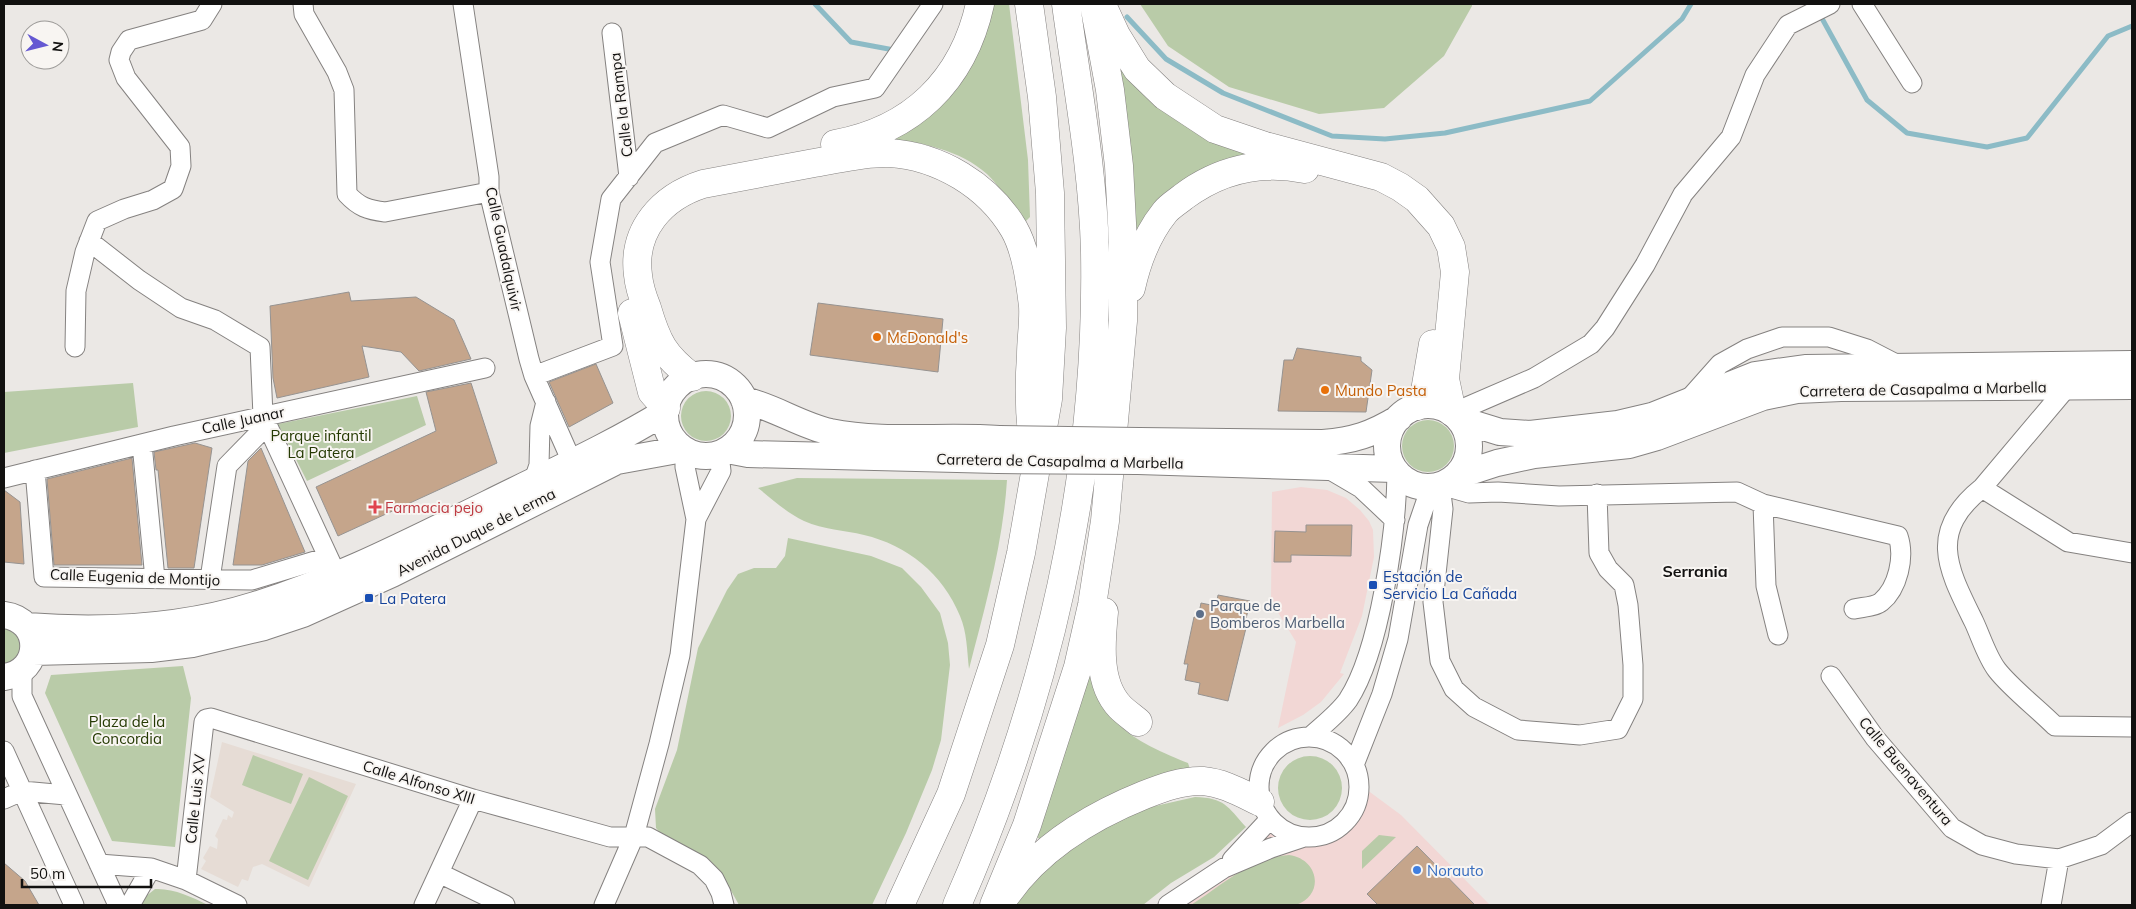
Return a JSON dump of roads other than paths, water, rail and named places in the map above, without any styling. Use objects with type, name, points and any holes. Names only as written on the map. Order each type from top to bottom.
[{"type":"highway","points":[[666,410],[652,392],[622,275],[627,235],[644,200],[655,188],[687,173],[842,143],[884,129],[907,117],[934,95],[951,74],[967,44],[980,4]]},
{"type":"highway","points":[[900,905],[951,794],[1000,645],[1021,553],[1048,399],[1052,328],[1050,193],[1042,97],[1029,4]]},
{"type":"highway","points":[[957,905],[1019,742],[1039,677],[1056,614],[1071,545],[1081,474],[1092,361],[1095,250],[1090,177],[1066,4]]},
{"type":"highway","points":[[994,905],[1027,825],[1078,667],[1092,606],[1105,521],[1123,321],[1123,242],[1119,166],[1110,90],[1094,4]]},
{"type":"highway","points":[[1101,4],[1116,35],[1137,69],[1165,96],[1214,129],[1266,146],[1381,178],[1400,187],[1417,199],[1441,226],[1451,247],[1454,272],[1446,378],[1455,415]]},
{"type":"highway","points":[[692,377],[674,363],[663,349],[650,319],[638,275],[638,255],[642,236],[655,215],[670,198],[685,189],[703,184],[871,153],[890,153],[933,162],[953,170],[973,183],[989,198],[1014,229],[1021,249],[1033,307],[1028,398],[1035,471]]},
{"type":"highway","points":[[1123,321],[1134,277],[1146,242],[1166,210],[1194,189],[1220,174],[1250,167],[1290,166],[1376,187],[1407,207],[1428,230],[1439,263],[1439,292],[1425,391],[1408,412]]},
{"type":"highway","points":[[1105,521],[1109,563],[1101,642],[1104,678],[1118,706],[1138,722]]},
{"type":"highway","points":[[999,905],[1014,884],[1059,841],[1120,805],[1152,792],[1201,781],[1216,783],[1230,788],[1265,810]]},
{"type":"main road","name":"Carretera de Casapalma a Marbella","points":[[1455,415],[1500,432],[1538,433],[1618,424],[1652,416],[1738,381],[1770,372],[1805,368],[2132,364]]},
{"type":"main road","points":[[708,374],[721,377],[737,389],[744,400],[746,415],[744,428],[738,440],[723,452],[705,456],[684,450],[674,441],[668,430],[666,410],[675,388],[692,377],[708,374]]},
{"type":"main road","name":"Carretera de Casapalma a Marbella","points":[[1444,483],[1516,458],[1613,448],[1642,442],[1751,401],[1797,390],[2132,386]]},
{"type":"main road","name":"Carretera de Casapalma a Marbella","points":[[744,400],[762,405],[815,428],[831,432],[998,450]]},
{"type":"main road","points":[[1435,405],[1455,415],[1468,434],[1469,449],[1463,468],[1444,483],[1413,484],[1396,472],[1387,452],[1387,443],[1393,425],[1408,412],[1435,405]]},
{"type":"main road","name":"Avenida Duque de Lerma","points":[[15,621],[95,628],[149,626],[185,621],[255,605],[332,566],[383,555],[534,480],[610,445],[666,410]]},
{"type":"main road","name":"Carretera de Casapalma a Marbella","points":[[723,452],[748,454],[998,450],[1138,451],[1323,443],[1346,440],[1375,432],[1408,412]]},
{"type":"main road","name":"Avenida Duque de Lerma","points":[[20,667],[192,644],[264,627],[303,614],[392,574],[617,462],[684,450]]},
{"type":"main road","name":"Carretera de Casapalma a Marbella","points":[[1138,451],[1396,472]]},
{"type":"main road","points":[[15,621],[31,634],[20,667]]},
{"type":"street","points":[[75,347],[76,291],[89,241],[97,221],[124,209],[153,200],[172,188],[181,166],[180,147],[126,78],[119,60],[121,52],[129,40],[202,20],[212,4]]},
{"type":"street","points":[[303,4],[304,14],[337,72],[344,90],[347,194],[357,205],[368,210],[385,212],[489,192]]},
{"type":"street","name":"Calle Guadalquivir","points":[[463,4],[489,177],[489,192],[534,376],[572,462]]},
{"type":"street","points":[[534,376],[613,346],[600,262],[611,199],[655,143],[723,115],[768,128],[833,97],[875,88],[933,4]]},
{"type":"street","points":[[1455,415],[1534,378],[1591,344],[1605,328],[1645,265],[1683,194],[1731,137],[1756,75],[1788,25],[1830,4]]},
{"type":"street","points":[[1862,4],[1912,83]]},
{"type":"street","name":"Calle la Rampa","points":[[612,33],[629,177]]},
{"type":"street","points":[[89,241],[139,280],[182,308],[214,320],[260,347],[265,420],[332,566]]},
{"type":"street","name":"Calle Juanar","points":[[4,478],[142,444],[265,420],[485,368]]},
{"type":"street","points":[[2068,386],[1982,488],[1966,501],[1954,519],[1947,539],[1948,561],[1954,581],[1997,670],[2055,726],[2132,727]]},
{"type":"street","points":[[534,480],[539,465],[540,426],[546,402]]},
{"type":"street","points":[[210,579],[227,466],[265,420]]},
{"type":"street","points":[[142,444],[155,579]]},
{"type":"street","points":[[604,905],[634,836],[659,744],[680,655],[696,519],[685,467],[684,450]]},
{"type":"street","points":[[696,519],[721,472],[723,452]]},
{"type":"street","points":[[1323,466],[1361,488],[1395,520]]},
{"type":"street","name":"Calle Eugenia de Montijo","points":[[35,470],[44,577],[252,580],[332,566]]},
{"type":"street","points":[[1310,737],[1346,702],[1354,689],[1364,664],[1376,624],[1395,520],[1396,472]]},
{"type":"street","points":[[1444,483],[1433,602],[1440,661],[1454,689],[1474,707],[1518,730],[1580,736],[1618,729],[1633,699],[1633,665],[1628,605],[1624,585],[1608,568],[1599,553],[1598,494]]},
{"type":"street","points":[[1444,483],[1468,493],[1507,492],[1559,496],[1737,492],[1763,504],[1898,536],[1901,546],[1896,583],[1880,603],[1854,609]]},
{"type":"street","points":[[1354,765],[1382,694],[1398,639],[1418,525],[1444,483]]},
{"type":"street","points":[[1982,488],[2068,542],[2132,553]]},
{"type":"street","points":[[1763,504],[1766,586],[1778,635]]},
{"type":"street","points":[[20,667],[22,696],[118,905]]},
{"type":"street","name":"Calle Buenaventura","points":[[1832,676],[1876,738],[1952,828],[1982,845],[2016,854],[2059,859],[2101,845],[2132,822]]},
{"type":"street","name":"Calle Alfonso XIII","points":[[206,719],[211,718],[473,798],[610,837],[648,837],[700,865],[714,879],[722,893],[724,905]]},
{"type":"street","name":"Calle Luis XV","points":[[186,880],[204,722],[206,719]]},
{"type":"street","points":[[1310,737],[1328,740],[1340,748],[1354,765],[1359,784],[1358,796],[1349,818],[1329,834],[1317,837],[1304,837],[1283,830],[1265,810],[1259,782],[1263,768],[1270,756],[1284,744],[1298,738],[1310,737]]},
{"type":"street","points":[[4,751],[74,905]]},
{"type":"street","points":[[4,799],[22,791],[66,795]]},
{"type":"street","points":[[424,905],[473,798]]},
{"type":"street","points":[[1224,868],[1265,810]]},
{"type":"street","points":[[1168,905],[1224,868],[1271,848],[1304,837]]},
{"type":"street","points":[[2051,905],[2059,859]]},
{"type":"street","points":[[98,864],[151,868],[186,880],[237,905]]},
{"type":"street","points":[[130,905],[151,868]]},
{"type":"street","points":[[439,874],[505,905]]},
{"type":"waterway","points":[[815,4],[851,42],[894,50]]},
{"type":"waterway","points":[[1127,17],[1166,59],[1223,93],[1332,136],[1385,139],[1445,133],[1590,101],[1682,19],[1691,4]]},
{"type":"waterway","points":[[1819,13],[1867,100],[1907,133],[1987,147],[2027,138],[2108,36],[2132,26]]},
{"type":"place","name":"McDonald's","points":[[877,337]]},
{"type":"place","name":"Mundo Pasta","points":[[1325,390]]},
{"type":"place","name":"Farmacia pejo","points":[[375,507]]},
{"type":"place","name":"Estación de Servicio La Cañada","points":[[1373,585]]},
{"type":"place","name":"La Patera","points":[[369,598]]},
{"type":"place","name":"Parque de Bomberos Marbella","points":[[1200,614]]},
{"type":"place","name":"Norauto","points":[[1417,870]]},
{"type":"district","name":"Serrania","points":[[1695,571]]},
{"type":"park label","name":"Parque infantil La Patera","points":[[321,444]]},
{"type":"park label","name":"Plaza de la Concordia","points":[[127,730]]}]
